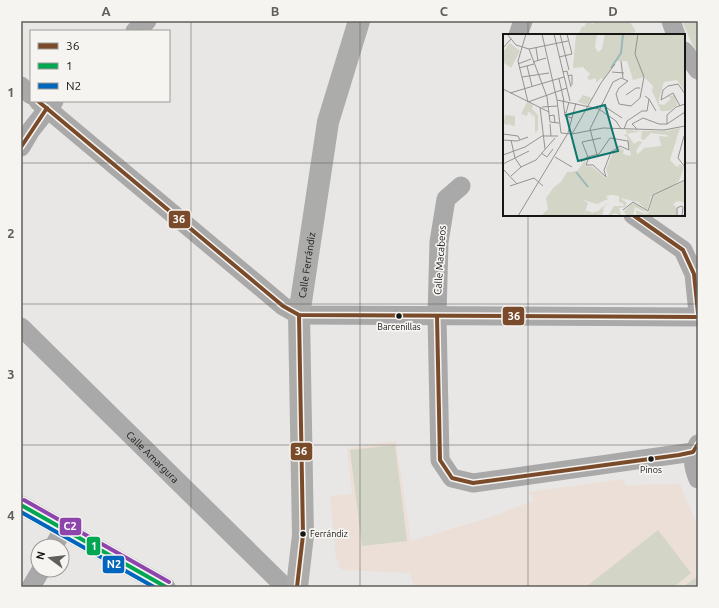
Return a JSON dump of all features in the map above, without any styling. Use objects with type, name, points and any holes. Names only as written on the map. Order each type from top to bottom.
[{"type":"main road","name":"Calle Ferrándiz","points":[[297,587],[303,535],[299,315],[328,122],[359,21]]},
{"type":"street","points":[[136,30],[147,21]]},
{"type":"street","points":[[518,34],[524,21]]},
{"type":"street","points":[[671,21],[676,34]]},
{"type":"street","points":[[685,52],[698,70]]},
{"type":"street","points":[[21,86],[30,94]]},
{"type":"street","points":[[24,141],[46,103],[71,128],[283,306],[299,315],[698,317]]},
{"type":"street","name":"Calle Macabeos","points":[[461,186],[446,199],[439,242],[437,316],[440,460],[452,478],[473,483],[696,448]]},
{"type":"street","points":[[634,216],[683,250],[694,274],[698,313]]},
{"type":"street","name":"Calle Amargura","points":[[21,327],[285,587]]},
{"type":"street","points":[[696,448],[694,469],[698,479]]},
{"type":"street","points":[[21,505],[166,587]]},
{"type":"street","points":[[59,538],[64,529]]},
{"type":"street","points":[[31,587],[36,578]]},
{"type":"shaded area","points":[[595,21],[629,21],[636,31],[632,34],[627,32],[624,34],[578,34],[582,26],[584,27],[587,22],[593,24]]},
{"type":"shaded area","points":[[682,21],[698,21],[698,57]]},
{"type":"shaded area","points":[[396,441],[411,541],[491,517],[535,500],[528,492],[624,479],[625,485],[680,484],[698,527],[698,587],[414,587],[410,573],[342,570],[341,567],[338,567],[338,559],[336,559],[330,496],[352,494],[347,448]]},
{"type":"shaded area","points":[[395,445],[407,541],[362,546],[350,450]]},
{"type":"shaded area","points":[[658,530],[691,573],[674,587],[586,587]]},
{"type":"shaded area","points":[[695,578],[698,582],[698,587],[683,587]]},
{"type":"transit line","name":"36","points":[[39,102],[283,306],[299,315],[698,317]]},
{"type":"transit line","name":"36","points":[[21,147],[47,108]]},
{"type":"transit line","name":"36","points":[[634,216],[683,250],[694,274],[698,313]]},
{"type":"transit line","name":"36","points":[[297,587],[303,535],[299,315]]},
{"type":"transit line","name":"36","points":[[437,316],[440,460],[452,478],[473,483],[679,455],[693,452],[698,444]]},
{"type":"transit line","name":"C2","points":[[24,500],[169,582]]},
{"type":"transit line","name":"1","points":[[21,505],[166,587]]},
{"type":"transit line","name":"N2","points":[[21,512],[154,587]]},
{"type":"place","name":"Barcenillas","points":[[399,316]]},
{"type":"place","name":"Pinos","points":[[651,459]]},
{"type":"place","name":"Ferrándiz","points":[[303,534]]}]
